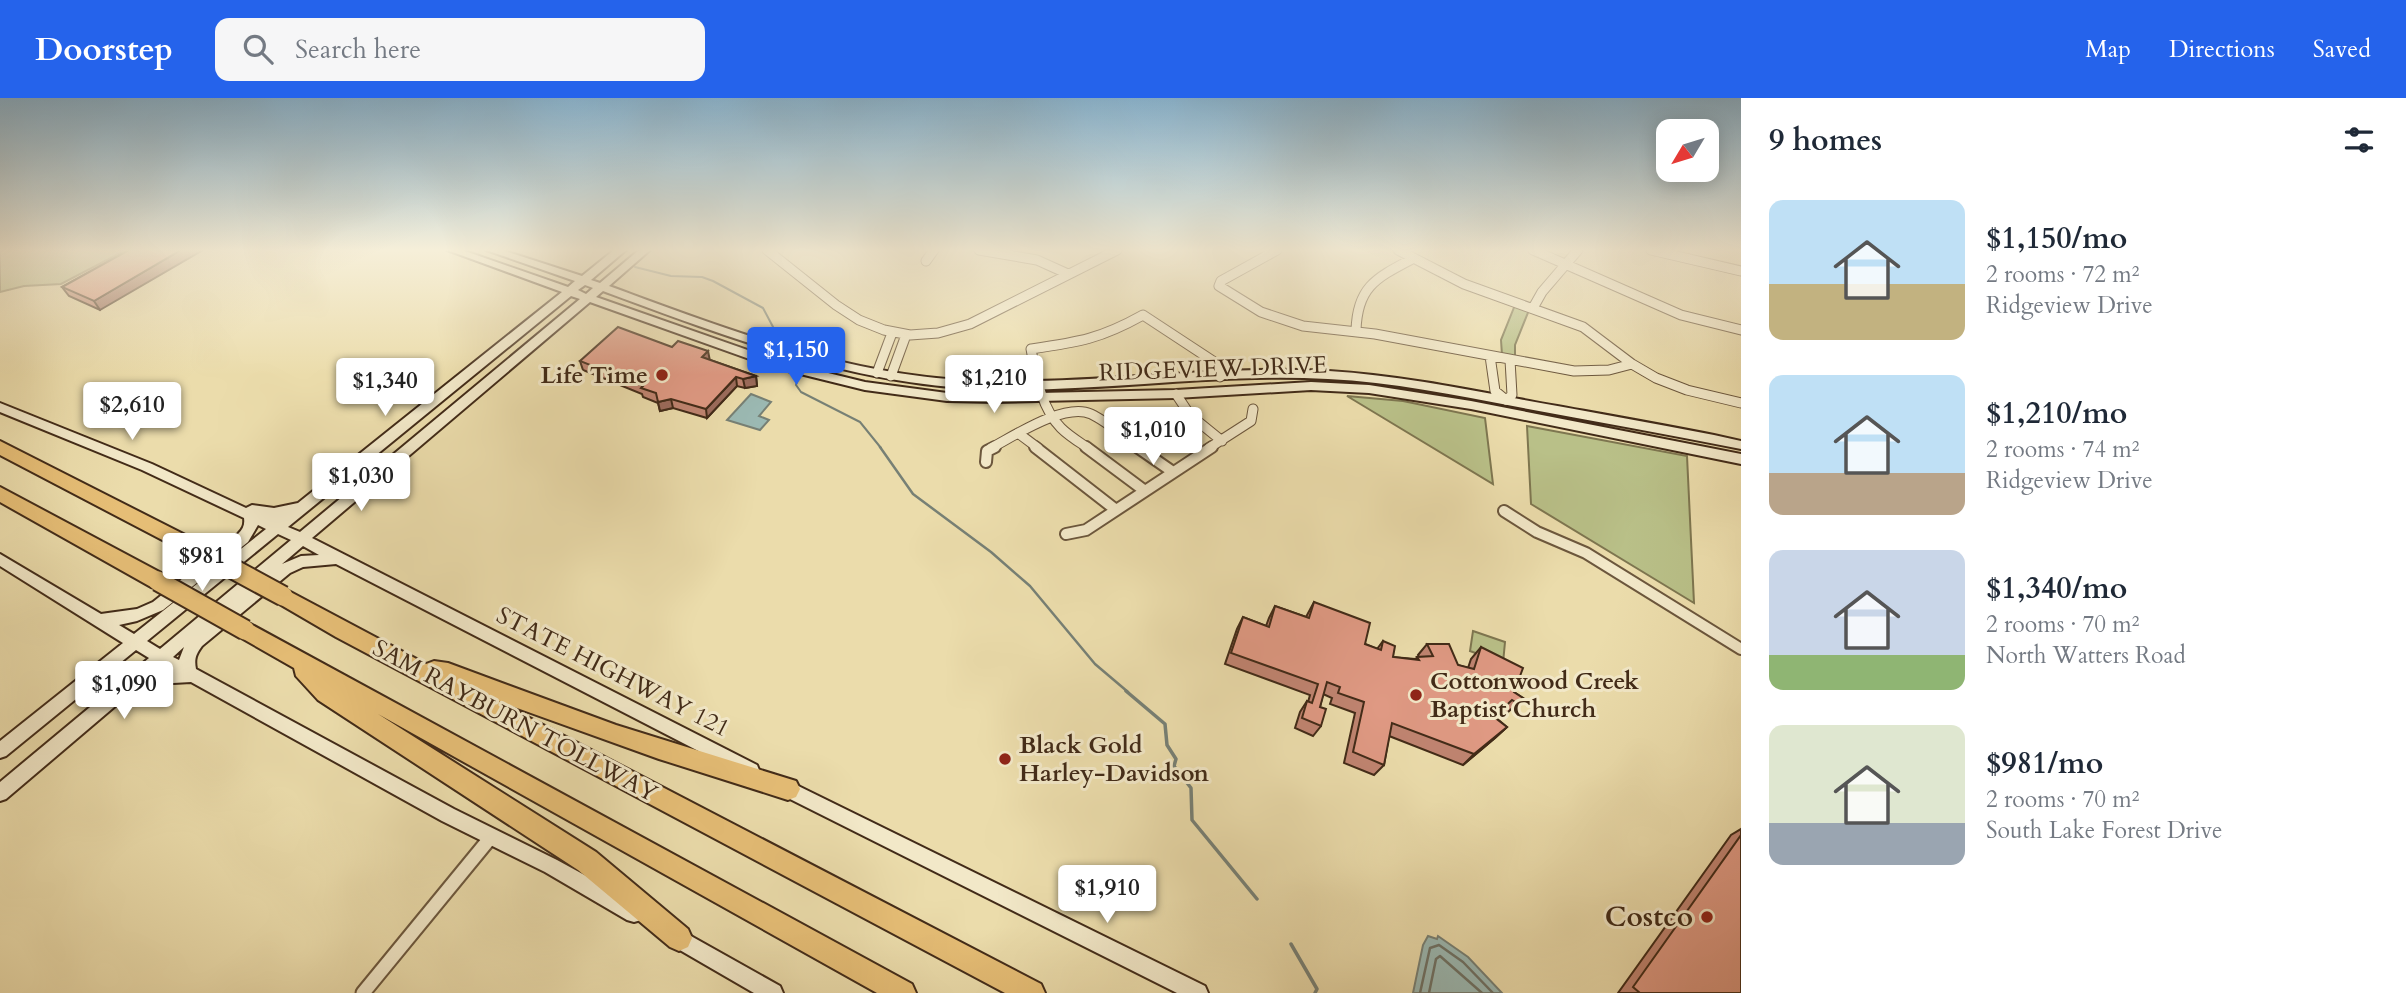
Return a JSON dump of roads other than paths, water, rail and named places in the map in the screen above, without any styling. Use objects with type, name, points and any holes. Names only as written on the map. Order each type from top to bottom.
[{"type":"highway","name":"SAM RAYBURN TOLLWAY","points":[[0,447],[1032,993]]},
{"type":"highway","name":"SAM RAYBURN TOLLWAY","points":[[0,494],[903,993]]},
{"type":"highway","points":[[288,654],[326,693],[587,861],[678,938]]},
{"type":"highway","points":[[415,668],[448,672],[534,707],[654,750],[788,789]]},
{"type":"main road","name":"RIDGEVIEW DRIVE","points":[[567,292],[776,364],[865,386],[947,397],[1042,398],[1339,387],[1507,406],[1741,445]]},
{"type":"main road","points":[[0,751],[567,292]]},
{"type":"main road","points":[[0,793],[598,292]]},
{"type":"main road","name":"RIDGEVIEW DRIVE","points":[[620,292],[786,351],[834,365],[891,376],[952,382],[1039,385],[1296,374],[1349,376],[1429,385],[1507,406],[1741,459]]},
{"type":"main road","points":[[776,364],[786,351]]},
{"type":"main road","points":[[865,386],[886,383],[891,376]]},
{"type":"main road","points":[[460,380],[479,390]]},
{"type":"main road","points":[[446,392],[465,401]]},
{"type":"main road","name":"STATE HIGHWAY 121","points":[[0,407],[136,462],[250,514],[788,789],[1198,993]]},
{"type":"main road","points":[[222,501],[272,514],[313,498]]},
{"type":"main road","points":[[100,621],[126,619],[144,614],[158,606],[243,538],[249,532],[252,522],[250,514]]},
{"type":"main road","points":[[333,514],[327,533],[328,545],[339,558]]},
{"type":"main road","points":[[194,675],[186,662],[187,652],[285,569],[301,562],[339,558]]},
{"type":"main road","points":[[0,559],[161,658],[491,837],[551,866],[773,993]]},
{"type":"main road","points":[[50,751],[73,741],[148,678],[162,674],[194,675]]},
{"type":"street","points":[[820,292],[853,318],[899,334],[936,334],[960,328],[1032,292]]},
{"type":"street","points":[[1230,292],[1279,320],[1309,327],[1356,331],[1587,372],[1632,365]]},
{"type":"street","points":[[1356,331],[1356,307],[1363,292]]},
{"type":"street","points":[[1486,292],[1583,327],[1632,365],[1686,390],[1741,403]]},
{"type":"street","points":[[1533,308],[1542,292]]},
{"type":"street","points":[[1629,292],[1681,315],[1741,330]]},
{"type":"street","points":[[1145,491],[1060,428],[1042,398],[1031,349],[1091,340],[1111,333],[1143,315],[1213,361],[1220,377]]},
{"type":"street","points":[[877,373],[899,334]]},
{"type":"street","points":[[891,376],[899,334]]},
{"type":"street","points":[[1490,356],[1495,391],[1507,406],[1512,395],[1510,360]]},
{"type":"street","points":[[1176,394],[1182,408],[1222,441]]},
{"type":"street","points":[[1066,534],[1086,530],[1222,441],[1251,421],[1252,409]]},
{"type":"street","points":[[986,462],[987,451],[1018,433],[1078,410],[1090,413],[1173,472]]},
{"type":"street","points":[[1018,433],[1116,510]]},
{"type":"street","points":[[1504,512],[1536,532],[1587,553],[1741,649]]},
{"type":"street","points":[[363,993],[491,837]]},
{"type":"water","points":[[751,394],[771,402],[759,416],[769,420],[760,430],[727,420]]},
{"type":"water","points":[[1428,936],[1437,939],[1438,936],[1468,957],[1502,993],[1413,993],[1423,945]]},
{"type":"waterway","points":[[733,292],[763,308],[781,342]]},
{"type":"waterway","points":[[798,378],[796,385],[801,392],[860,422],[881,448]]},
{"type":"waterway","points":[[880,447],[913,494],[991,552],[1030,586],[1095,664],[1128,692]]},
{"type":"waterway","points":[[1126,691],[1165,724],[1167,745],[1176,759],[1174,766],[1191,788],[1192,820],[1257,899]]},
{"type":"waterway","points":[[1291,944],[1317,989],[1315,993]]},
{"type":"place","name":"Life Time","points":[[662,375]]},
{"type":"place","name":"Cottonwood Creek Baptist Church","points":[[1416,695]]},
{"type":"place","name":"Black Gold Harley-Davidson","points":[[1005,759]]},
{"type":"place","name":"Costco","points":[[1707,917]]}]
